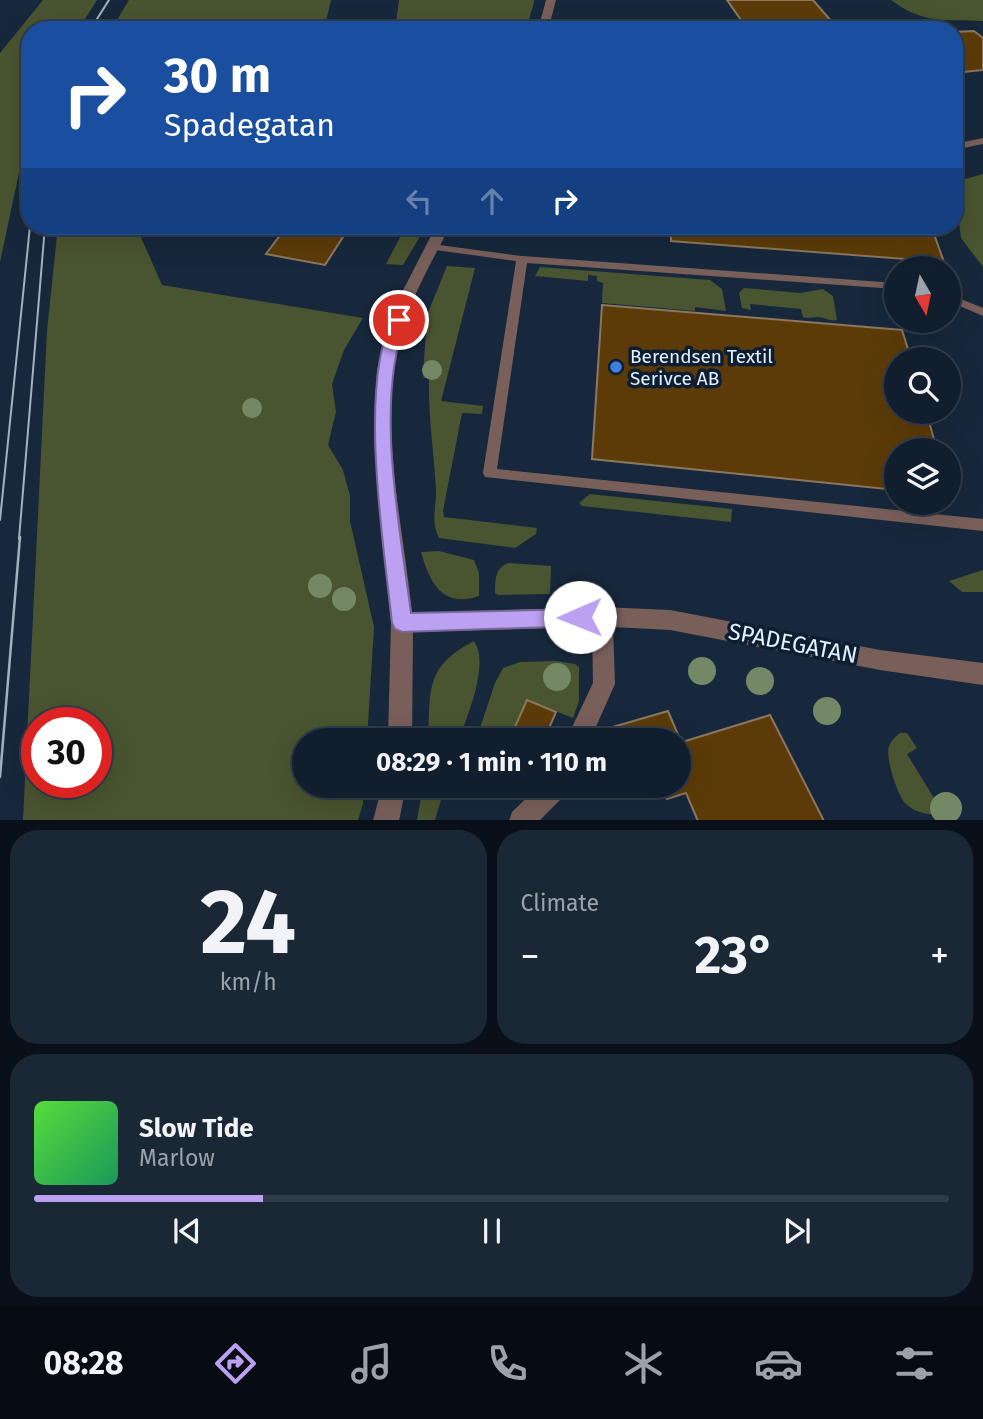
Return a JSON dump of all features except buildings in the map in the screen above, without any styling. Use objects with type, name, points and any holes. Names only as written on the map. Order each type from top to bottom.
[{"type":"street","points":[[545,21],[551,0]]},
{"type":"street","points":[[401,728],[402,623],[387,488],[383,400],[392,337],[438,235]]},
{"type":"street","points":[[584,728],[604,684],[603,617]]},
{"type":"street","name":"SPADEGATAN","points":[[402,623],[603,617],[670,620],[894,662],[983,674]]},
{"type":"street","points":[[386,820],[391,798]]},
{"type":"street","points":[[522,820],[544,798]]},
{"type":"lane","points":[[963,146],[983,142]]},
{"type":"lane","points":[[432,247],[522,259],[884,285]]},
{"type":"lane","points":[[522,259],[490,473],[983,525]]},
{"type":"lane","points":[[961,303],[983,312]]},
{"type":"green space","points":[[43,0],[97,0],[84,21],[26,21]]},
{"type":"green space","points":[[129,0],[331,0],[326,21],[116,21]]},
{"type":"green space","points":[[399,0],[534,0],[529,21],[396,21]]},
{"type":"green space","points":[[891,0],[983,0],[983,21],[925,17],[914,14]]},
{"type":"green space","points":[[21,27],[21,163],[0,262],[0,53]]},
{"type":"green space","points":[[983,174],[983,267],[961,238],[963,180]]},
{"type":"green space","points":[[57,235],[140,235],[162,285],[363,318],[344,350],[332,384],[336,412],[328,445],[343,470],[350,496],[350,521],[374,627],[368,728],[292,728],[292,798],[363,798],[358,820],[23,820],[24,798],[112,798],[112,707],[29,707],[47,331]]},
{"type":"green space","points":[[401,235],[421,235],[403,265],[386,264]]},
{"type":"green space","points":[[447,266],[475,268],[441,401],[483,406],[482,414],[462,413],[444,517],[537,528],[536,534],[515,548],[439,538],[436,531],[429,378],[424,378],[423,375],[427,315]]},
{"type":"green space","points":[[540,267],[710,280],[722,289],[726,311],[602,303],[603,283],[597,281],[597,276],[588,275],[588,281],[535,276]]},
{"type":"green space","points":[[744,288],[800,293],[823,289],[833,296],[837,320],[803,317],[801,309],[750,304],[751,310],[742,308],[739,293]]},
{"type":"green space","points":[[590,494],[732,509],[731,522],[582,506],[579,503]]},
{"type":"green space","points":[[439,551],[474,560],[479,573],[479,596],[455,599],[439,590],[428,573],[421,552]]},
{"type":"green space","points":[[509,563],[551,566],[550,594],[495,593],[498,571]]},
{"type":"green space","points":[[983,570],[983,592],[962,592],[949,581]]},
{"type":"green space","points":[[474,641],[480,663],[476,690],[463,728],[429,728],[433,682],[446,660]]},
{"type":"green space","points":[[555,661],[579,667],[579,701],[573,718],[527,700],[514,728],[480,728],[495,683],[503,668],[520,662]]},
{"type":"green space","points":[[900,733],[907,733],[917,748],[907,754],[937,803],[949,800],[956,811],[930,814],[917,811],[905,803],[895,784],[888,751]]},
{"type":"green space","points":[[421,798],[441,798],[435,820],[417,820]]},
{"type":"tram line","points":[[96,21],[109,0]]},
{"type":"tram line","points":[[0,520],[29,235]]},
{"type":"tram line","points":[[19,539],[44,235]]},
{"type":"tram line","points":[[0,777],[20,537]]},
{"type":"place","name":"Berendsen Textil Serivce AB","points":[[616,367]]},
{"type":"route","points":[[399,320],[392,337],[383,400],[387,488],[402,623],[580,617]]}]
